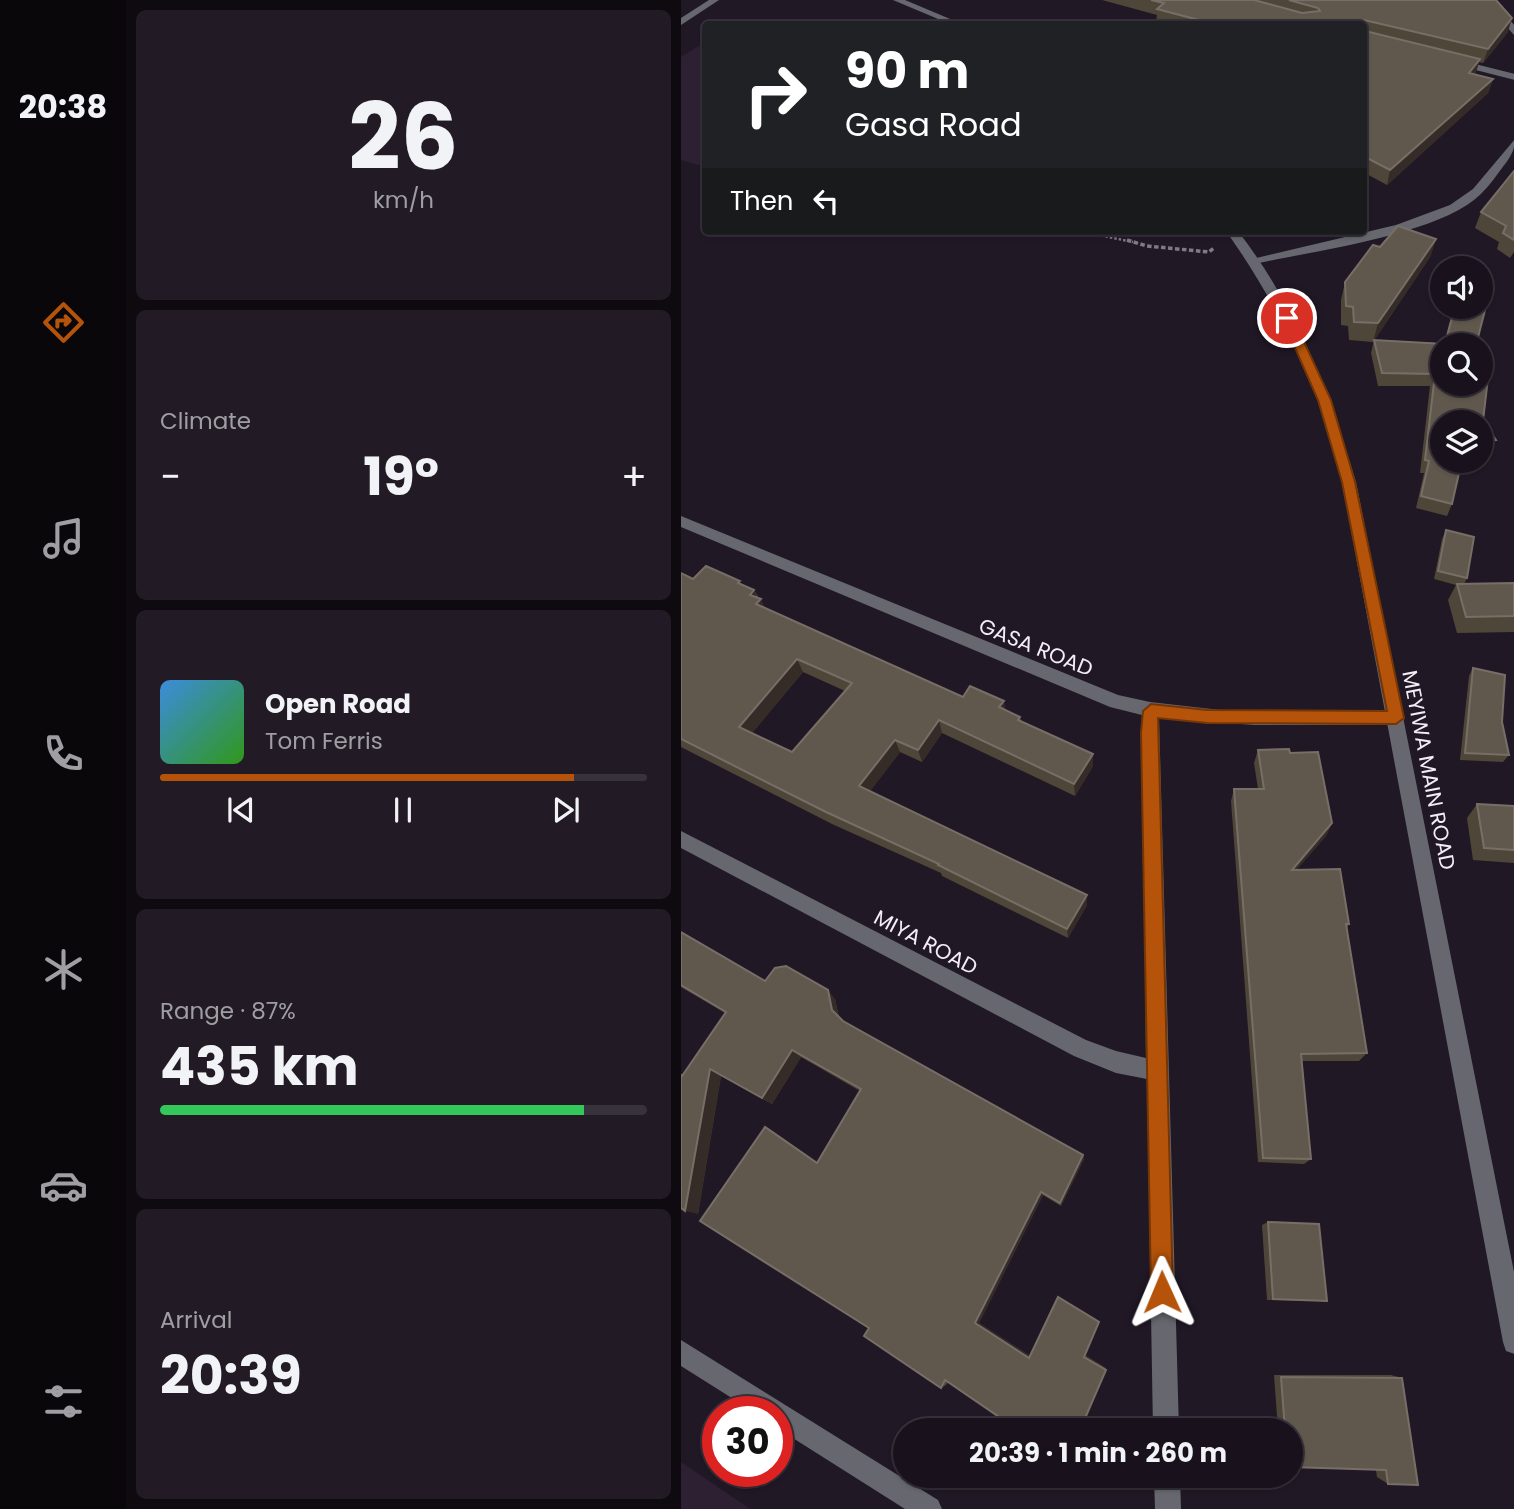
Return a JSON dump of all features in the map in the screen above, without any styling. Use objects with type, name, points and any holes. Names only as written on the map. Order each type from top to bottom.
[{"type":"street","points":[[681,22],[715,0]]},
{"type":"street","points":[[897,0],[950,21]]},
{"type":"street","points":[[1487,0],[1514,33]]},
{"type":"street","points":[[1440,59],[1514,77]]},
{"type":"street","points":[[1367,234],[1448,211],[1470,199],[1514,142]]},
{"type":"street","points":[[1254,260],[1363,235]]},
{"type":"street","name":"MEYIWA MAIN ROAD","points":[[1235,236],[1254,260],[1287,318],[1324,400],[1348,482],[1396,718],[1514,1342]]},
{"type":"street","name":"GASA ROAD","points":[[681,521],[1116,702],[1151,711],[1207,716],[1396,718]]},
{"type":"street","points":[[1151,711],[1149,733],[1166,1418]]},
{"type":"street","name":"MIYA ROAD","points":[[681,839],[1081,1049],[1116,1062],[1157,1071]]},
{"type":"street","points":[[681,1352],[750,1396]]},
{"type":"street","points":[[793,1423],[929,1509]]},
{"type":"street","points":[[1167,1488],[1168,1509]]},
{"type":"path","points":[[1094,235],[1116,236],[1147,246],[1196,251],[1209,251],[1235,236]]},
{"type":"shaded area","points":[[702,44],[702,166],[681,160],[681,57]]},
{"type":"shaded area","points":[[681,1462],[702,1476],[702,1487],[718,1487],[750,1509],[681,1509]]},
{"type":"building","points":[[1151,0],[1254,0],[1302,13],[1320,11],[1318,8],[1289,0],[1496,0],[1512,18],[1488,49],[1364,20],[1203,21],[1157,9],[1164,3]]},
{"type":"building","points":[[1367,31],[1480,59],[1469,73],[1493,79],[1390,170],[1367,158]]},
{"type":"building","points":[[1514,171],[1514,240],[1503,233],[1506,226],[1481,212]]},
{"type":"building","points":[[1398,226],[1436,239],[1378,323],[1354,322],[1353,307],[1346,306],[1345,282],[1373,245],[1380,247]]},
{"type":"building","points":[[1452,319],[1483,319],[1479,333],[1448,333]]},
{"type":"building","points":[[1374,340],[1430,343],[1430,374],[1382,373]]},
{"type":"building","points":[[1432,396],[1486,396],[1484,410],[1431,410]]},
{"type":"building","points":[[1430,417],[1430,473],[1459,473],[1452,504],[1421,496],[1429,461],[1425,460]]},
{"type":"building","points":[[1446,530],[1474,537],[1467,578],[1438,571]]},
{"type":"building","points":[[706,566],[754,590],[750,595],[761,599],[756,604],[963,697],[970,686],[1004,701],[999,707],[1020,717],[1018,720],[1093,754],[1074,784],[939,720],[918,750],[895,740],[859,786],[1087,895],[1067,929],[681,739],[681,573],[693,579]],"holes":[[[797,659],[852,683],[792,752],[739,727]]]},
{"type":"building","points":[[1514,583],[1514,616],[1466,617],[1457,584]]},
{"type":"building","points":[[1473,668],[1505,675],[1502,722],[1509,755],[1465,753]]},
{"type":"building","points":[[1289,749],[1290,753],[1318,752],[1332,823],[1292,870],[1340,869],[1367,1053],[1301,1054],[1311,1159],[1263,1158],[1234,789],[1264,789],[1258,750]]},
{"type":"building","points":[[1477,804],[1514,806],[1514,850],[1484,848]]},
{"type":"building","points":[[681,932],[765,981],[775,968],[786,966],[828,990],[832,1010],[843,1021],[1083,1155],[1060,1203],[1041,1192],[975,1323],[1029,1358],[1058,1297],[1099,1322],[1084,1357],[1106,1370],[1085,1418],[1000,1418],[945,1380],[941,1388],[864,1336],[869,1328],[700,1221],[765,1127],[817,1163],[861,1089],[792,1050],[762,1098],[710,1069],[685,1211],[681,1208],[681,1075],[726,1012],[681,985]]},
{"type":"building","points":[[1268,1222],[1319,1224],[1327,1301],[1273,1299]]},
{"type":"building","points":[[1281,1377],[1402,1378],[1418,1485],[1388,1484],[1386,1470],[1303,1467],[1303,1418],[1284,1418]]},
{"type":"route","points":[[1162,1292],[1149,733],[1151,711],[1207,716],[1396,718],[1348,482],[1324,400],[1287,318]]}]
